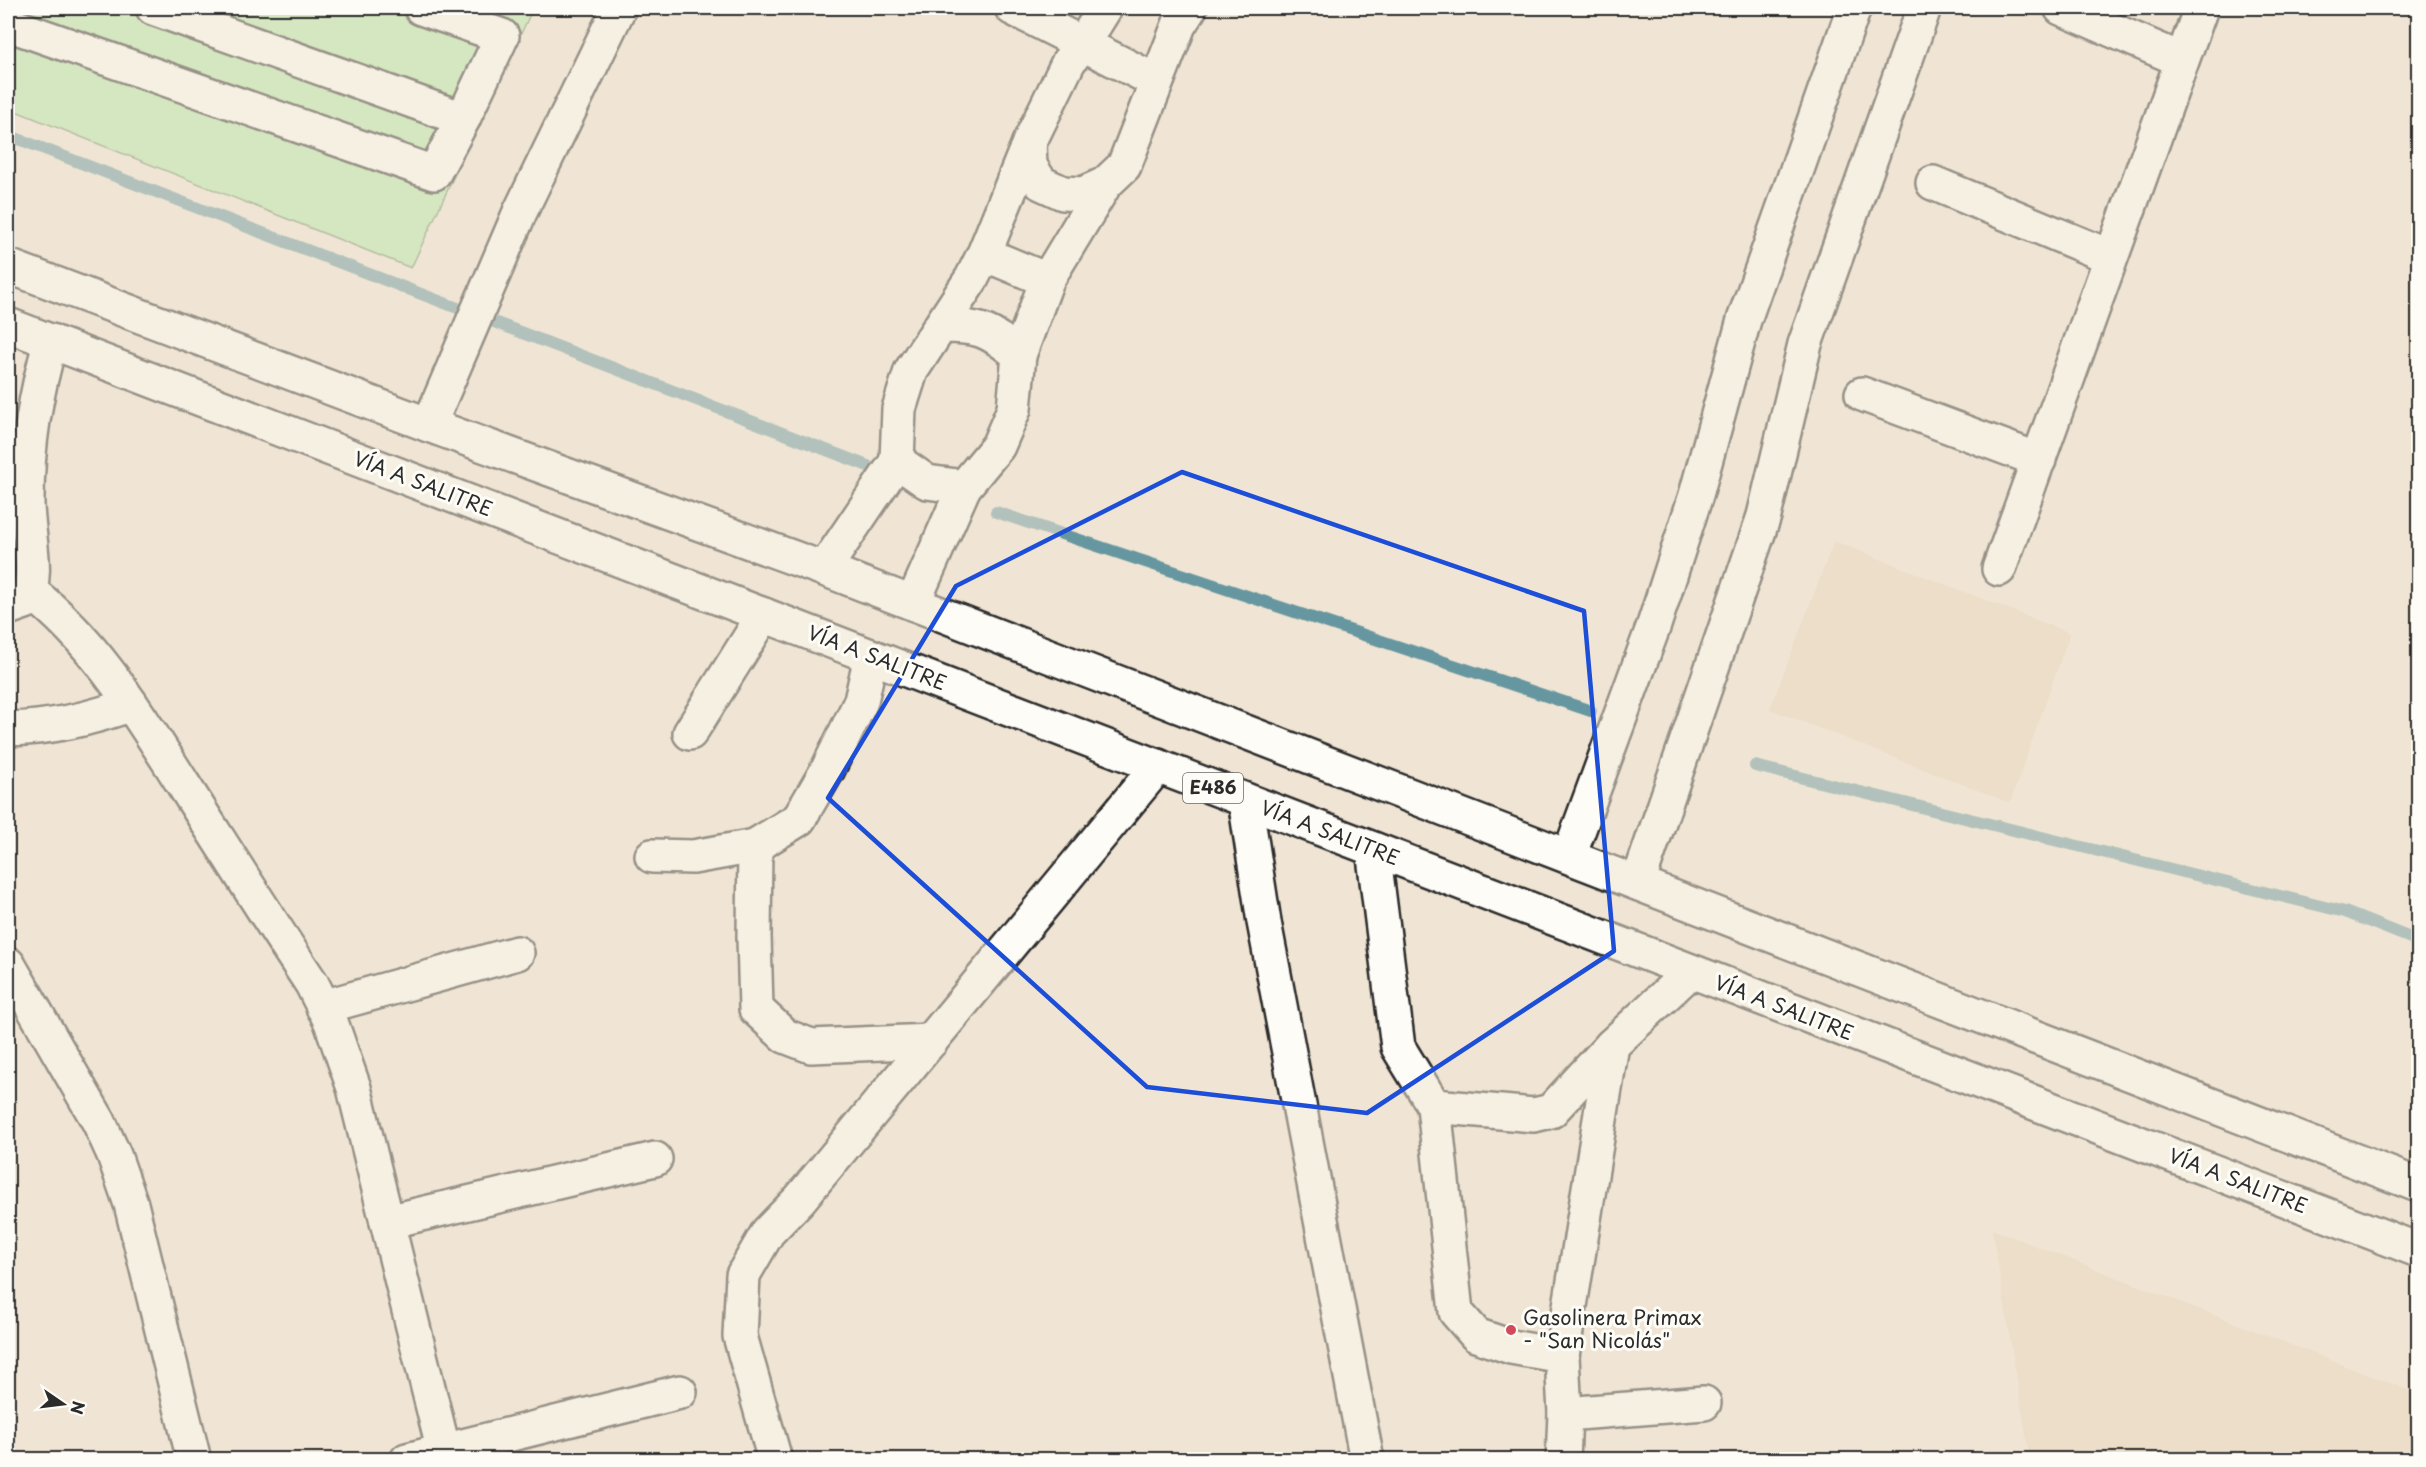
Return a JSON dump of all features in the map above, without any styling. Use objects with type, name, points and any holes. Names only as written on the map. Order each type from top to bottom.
[{"type":"street","points":[[153,8],[464,119]]},
{"type":"street","points":[[8,24],[434,173],[464,119],[502,36],[422,8]]},
{"type":"street","points":[[429,425],[493,272],[619,8]]},
{"type":"street","points":[[1012,8],[1084,42],[1156,81]]},
{"type":"street","points":[[824,569],[897,461],[899,409],[911,371],[972,278],[1029,143],[1069,61],[1105,8]]},
{"type":"street","points":[[913,603],[964,487],[998,446],[1014,409],[1019,355],[1047,280],[1105,184],[1124,166],[1179,25],[1190,8]]},
{"type":"street","points":[[1569,856],[1654,625],[1696,495],[1744,320],[1854,8]]},
{"type":"street","points":[[1638,882],[1764,516],[1805,344],[1924,8]]},
{"type":"street","points":[[2061,8],[2182,60]]},
{"type":"street","points":[[1999,569],[2200,8]]},
{"type":"street","points":[[1029,143],[1030,166],[1041,183],[1063,193],[1083,194],[1105,184]]},
{"type":"street","points":[[1933,183],[2111,257]]},
{"type":"street","points":[[984,254],[1047,280]]},
{"type":"street","points":[[8,266],[429,425],[824,569],[2418,1185]]},
{"type":"street","name":"VÍA A SALITRE","points":[[8,325],[2418,1250]]},
{"type":"street","points":[[941,326],[970,326],[997,336],[1019,355]]},
{"type":"street","points":[[51,341],[42,371],[26,500],[33,577],[19,600],[57,612],[80,635],[131,704],[312,984],[344,1054],[354,1088],[445,1455]]},
{"type":"street","points":[[1862,394],[2039,460]]},
{"type":"street","points":[[897,461],[927,482],[964,487]]},
{"type":"street","points":[[690,734],[764,615]]},
{"type":"street","points":[[652,856],[693,857],[755,846],[799,819],[828,769],[861,701],[871,656]]},
{"type":"street","points":[[8,729],[31,728],[87,719],[131,704]]},
{"type":"street","points":[[776,1460],[740,1336],[743,1275],[768,1232],[800,1199],[1158,766]]},
{"type":"street","points":[[1245,800],[1264,922],[1367,1460]]},
{"type":"street","points":[[755,846],[756,1010],[785,1036],[811,1046],[931,1041]]},
{"type":"street","points":[[1373,849],[1398,1047],[1434,1106],[1456,1312],[1476,1335],[1511,1347],[1562,1356]]},
{"type":"street","points":[[323,1007],[517,953]]},
{"type":"street","points":[[8,964],[99,1122],[114,1155],[131,1204],[194,1460]]},
{"type":"street","points":[[1434,1106],[1534,1116],[1551,1112],[1612,1045],[1690,972]]},
{"type":"street","points":[[1563,1460],[1562,1356],[1612,1045]]},
{"type":"street","points":[[387,1222],[655,1159]]},
{"type":"street","points":[[407,1460],[445,1455],[680,1392]]},
{"type":"street","points":[[1564,1414],[1704,1404]]},
{"type":"highlighted area","points":[[1182,472],[1584,611],[1614,951],[1367,1113],[1147,1087],[828,798],[956,586]]},
{"type":"shaded area","points":[[1834,541],[2070,633],[2010,803],[1770,709]]},
{"type":"shaded area","points":[[1992,1229],[2418,1394],[2418,1459],[2030,1459]]},
{"type":"green space","points":[[8,8],[533,8],[411,268],[8,108]]},
{"type":"waterway","points":[[8,135],[868,466]]},
{"type":"waterway","points":[[996,512],[1591,711]]},
{"type":"waterway","points":[[1755,766],[2345,912],[2418,941]]},
{"type":"place","name":"Gasolinera Primax - \"San Nicolás\"","points":[[1511,1330]]}]
